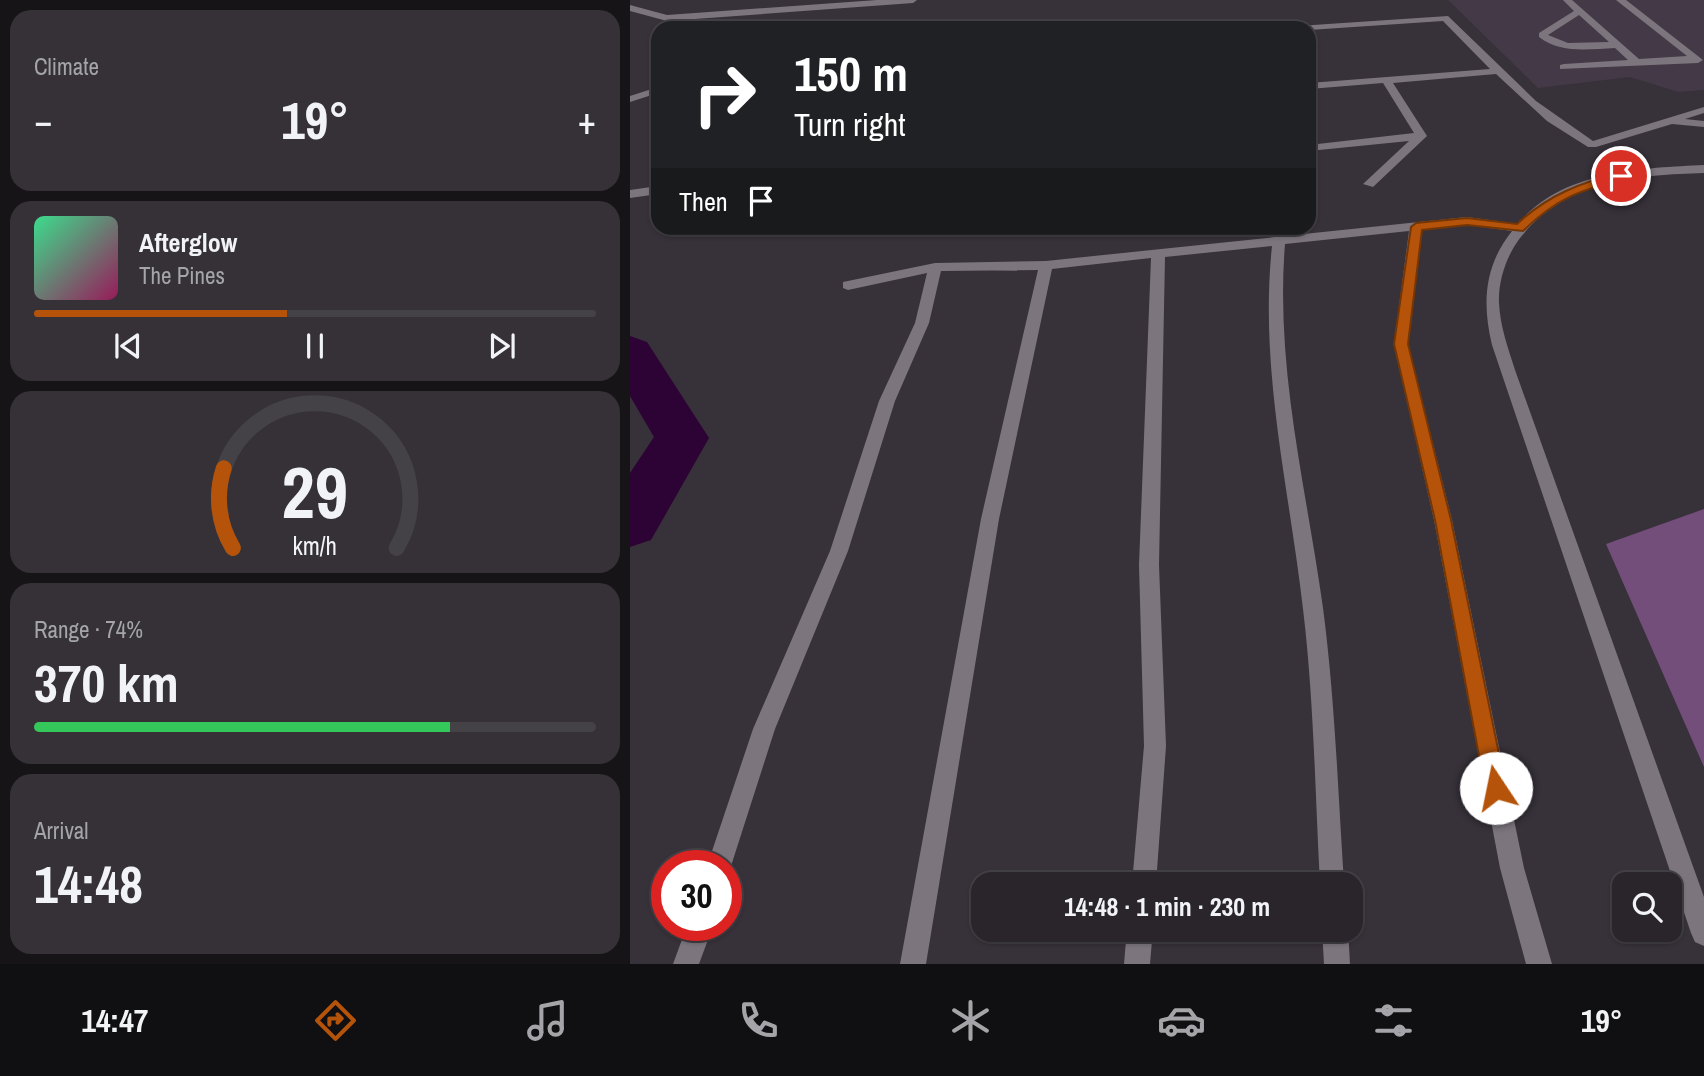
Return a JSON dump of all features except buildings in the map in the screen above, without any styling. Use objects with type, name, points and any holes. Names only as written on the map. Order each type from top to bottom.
[{"type":"street","points":[[630,8],[667,18],[913,0]]},
{"type":"street","points":[[1567,0],[1637,62]]},
{"type":"street","points":[[1620,0],[1700,61]]},
{"type":"street","points":[[1580,11],[1542,35],[1549,42],[1561,46],[1618,45]]},
{"type":"street","points":[[1316,27],[1445,18],[1501,71],[1533,107],[1564,130],[1592,145],[1704,110]]},
{"type":"street","points":[[1564,67],[1700,61]]},
{"type":"street","points":[[1316,85],[1501,71]]},
{"type":"street","points":[[1386,80],[1421,136]]},
{"type":"street","points":[[630,99],[651,92]]},
{"type":"street","points":[[1662,122],[1704,124]]},
{"type":"street","points":[[1316,147],[1421,136]]},
{"type":"street","points":[[1369,184],[1421,136]]},
{"type":"street","points":[[1704,169],[1639,173],[1604,179],[1568,191],[1540,208],[1519,228],[1496,272],[1492,302],[1507,370],[1704,933]]},
{"type":"street","points":[[630,194],[651,191]]},
{"type":"street","points":[[848,285],[935,267],[1046,265],[1467,221],[1519,228]]},
{"type":"street","points":[[1416,227],[1401,344],[1443,520],[1512,868],[1539,964]]},
{"type":"street","points":[[1279,240],[1275,266],[1278,361],[1313,611],[1331,872]]},
{"type":"street","points":[[1145,872],[1155,746],[1149,565],[1158,254]]},
{"type":"street","points":[[913,964],[990,519],[1046,265]]},
{"type":"street","points":[[724,850],[764,729],[839,551],[887,401],[922,323],[935,267]]},
{"type":"street","points":[[686,964],[694,941]]},
{"type":"street","points":[[1136,964],[1139,942]]},
{"type":"street","points":[[1336,942],[1337,964]]},
{"type":"shaded area","points":[[1448,0],[1704,0],[1704,90],[1678,92],[1630,77],[1538,88]]},
{"type":"shaded area","points":[[1704,509],[1704,767],[1606,544]]},
{"type":"waterway","points":[[630,354],[682,438],[630,522]]},
{"type":"route","points":[[1496,788],[1443,520],[1401,344],[1416,227],[1467,221],[1519,228],[1540,208],[1568,191],[1621,176]]}]
